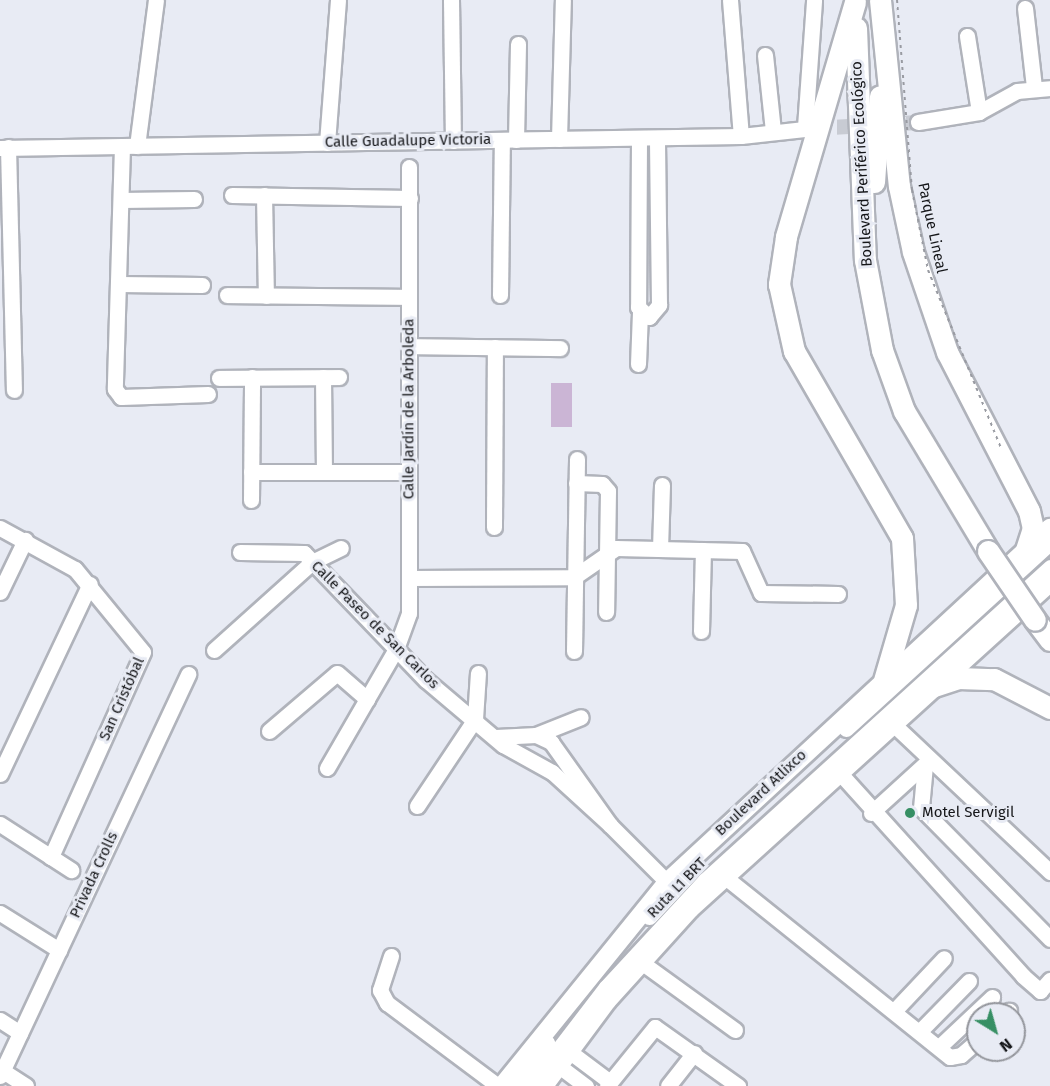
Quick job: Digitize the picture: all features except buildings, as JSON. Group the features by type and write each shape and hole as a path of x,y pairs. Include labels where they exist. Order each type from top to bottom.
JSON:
{"highway":[{"path":"880,0 899,186 919,274 962,384 1029,511 1033,528 1026,549"},
{"path":"855,1 812,163 786,237 778,284 794,351 891,513 903,544 906,605 884,680"},
{"name":"Boulevard Periférico Ecológico","path":"855,1 865,260 882,350 904,411 988,551 1049,639"},
{"path":"865,260 885,45"},
{"path":"931,687 958,678 994,679 1050,708"}],"main road":[{"name":"Boulevard Atlixco","path":"500,1086 667,882 1050,528"},
{"path":"544,1086 641,962 724,877 891,722 1050,583"}],"street":[{"path":"156,0 121,200 118,394 208,394"},
{"path":"327,142 338,0"},
{"path":"451,0 453,141"},
{"path":"560,139 563,0"},
{"path":"730,0 741,136"},
{"name":"Calle Guadalupe Victoria","path":"4,148 741,136 810,127 814,0"},
{"path":"1025,8 1034,87"},
{"path":"967,36 979,112"},
{"path":"501,295 509,140 518,44"},
{"path":"765,56 773,131"},
{"path":"918,122 979,112 1034,87 1050,88"},
{"path":"638,364 639,138"},
{"path":"640,312 657,314 658,305 657,138"},
{"path":"4,148 14,390"},
{"name":"Calle Jardín de la Arboleda","path":"327,768 396,649 409,613 409,167"},
{"path":"232,195 410,198"},
{"path":"264,195 266,296"},
{"path":"121,200 194,199"},
{"path":"119,284 202,285"},
{"path":"227,296 409,297"},
{"path":"410,346 560,348"},
{"path":"494,527 495,347"},
{"path":"251,500 252,377"},
{"path":"323,377 324,472"},
{"path":"219,378 339,377"},
{"path":"574,651 577,459"},
{"path":"251,472 408,472"},
{"path":"576,483 607,486 606,612"},
{"path":"660,549 662,485"},
{"name":"San Cristóbal","path":"0,528 75,569 90,584 143,652 51,857"},
{"path":"0,592 25,540"},
{"name":"Ruta L1 BRT","path":"515,1086 595,980 682,880 1050,543"},
{"path":"214,650 312,562 341,548"},
{"path":"408,578 574,577 616,548 703,550 747,554 751,581 761,593 838,594"},
{"path":"701,631 703,550"},
{"name":"Calle Paseo de San Carlos","path":"240,552 304,553 396,649 496,736 552,772 667,882"},
{"name":"Ruta L1 BRT","path":"530,1086 606,987 705,880 1050,567"},
{"path":"0,774 90,584"},
{"path":"269,731 338,673 367,699"},
{"path":"417,806 475,719 478,673"},
{"name":"Privada Crolls","path":"1,1072 188,674"},
{"path":"496,736 536,735 581,717"},
{"path":"891,722 927,762 1050,872"},
{"name":"Calle Paseo de San Carlos","path":"536,735 556,748 610,825"},
{"path":"871,813 927,762"},
{"path":"927,762 921,808 1050,939"},
{"path":"838,771 871,813 1023,976 1040,991 1050,981"},
{"path":"0,824 71,870"},
{"path":"724,877 895,1010 950,1057 961,1055 966,1051"},
{"path":"0,913 59,950"},
{"path":"391,956 380,990 387,1004 500,1086"},
{"path":"895,1010 944,958"},
{"path":"641,962 735,1030"},
{"path":"920,1031 969,981"},
{"path":"939,1047 992,997"},
{"path":"0,1020 20,1033"},
{"path":"564,1059 609,1084 655,1027 738,1086"},
{"path":"669,1086 694,1053"},
{"path":"564,1059 586,1086"},
{"path":"1,1072 26,1086"}],"path":[{"name":"Parque Lineal","path":"897,0 910,170 928,270 1001,448"}],"shaded area":[{"path":"551,383 572,383 572,427 551,427"}],"tunnel":[{"path":"814,128 918,122"}],"place":[{"name":"Motel Servigil","path":"910,813"}]}
